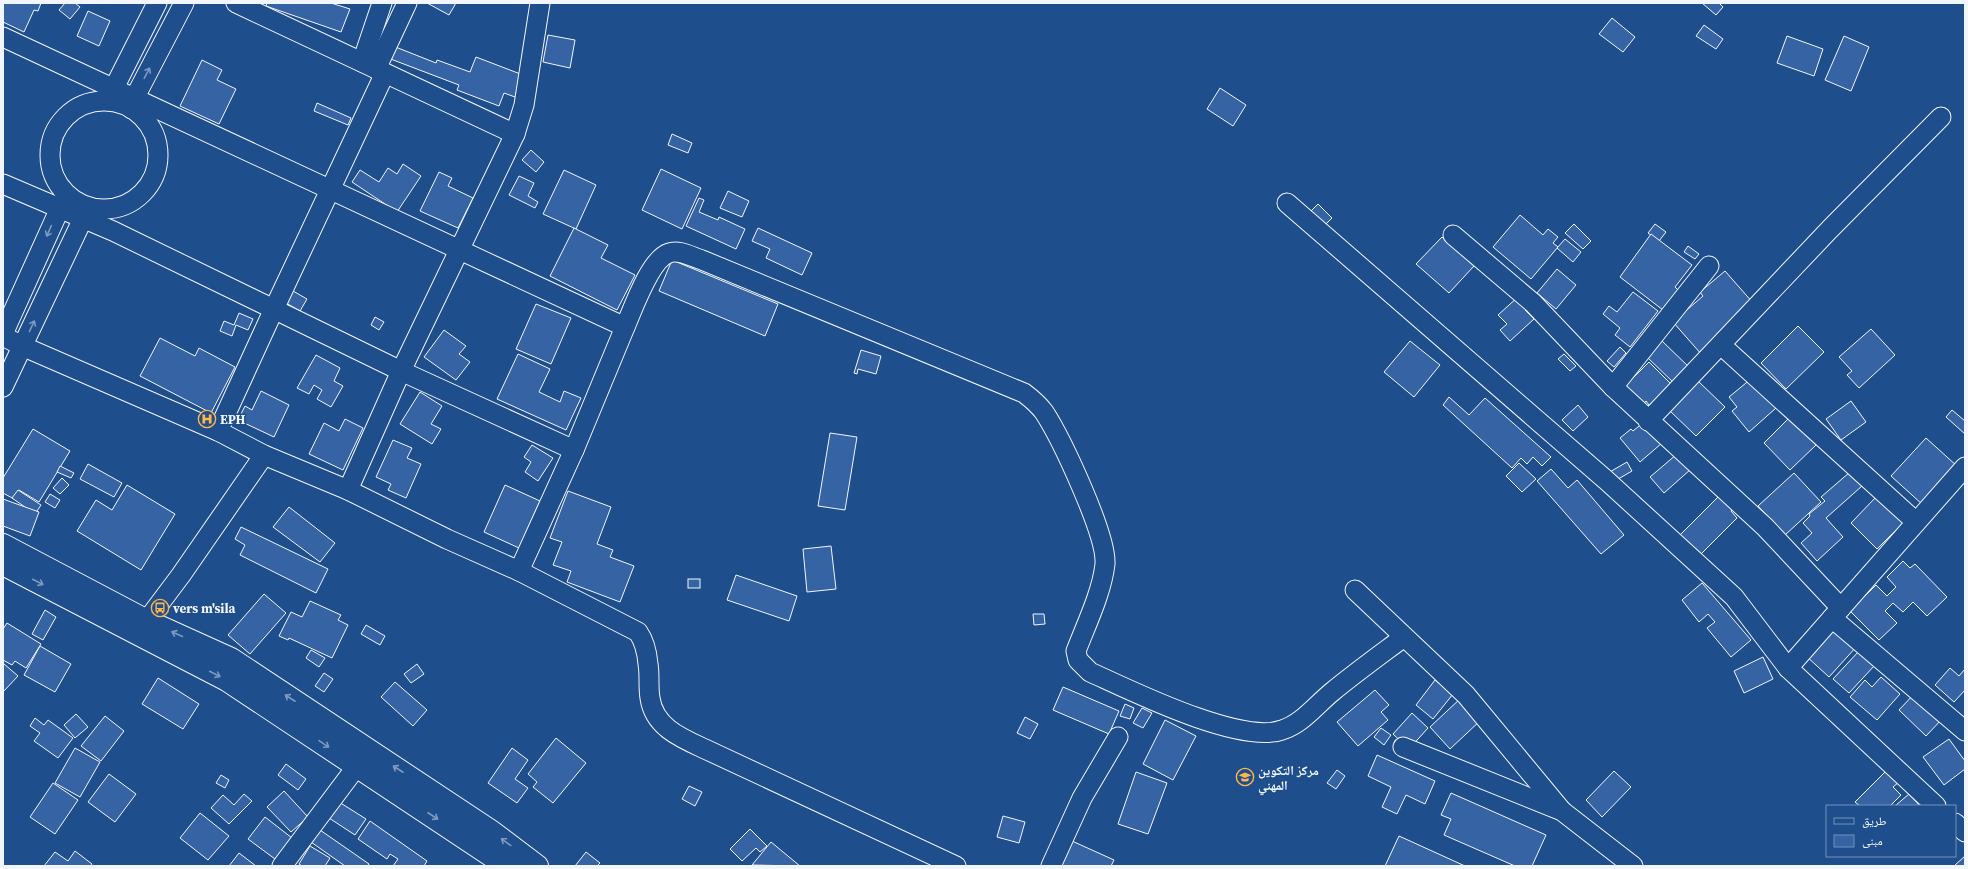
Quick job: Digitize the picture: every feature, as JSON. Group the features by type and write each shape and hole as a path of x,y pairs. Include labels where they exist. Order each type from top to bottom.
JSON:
{"main road":[{"path":"3,545 142,627 227,680 506,866"},
{"path":"3,564 142,627 231,659 492,832 537,866"}],"street":[{"path":"157,3 113,95 98,102 84,105 72,112 62,122 55,133 51,147 50,161 62,202 3,335 22,346 218,431 264,455 348,490 447,539 519,571 638,632 646,648 650,697 653,710 658,719 673,732 684,739 956,866"},
{"path":"133,103 184,3"},
{"path":"236,3 515,134"},
{"path":"374,68 382,3"},
{"path":"218,431 330,190 374,68 407,3"},
{"path":"348,490 401,371 515,134 524,105 540,3"},
{"path":"3,37 113,95 175,118 460,249 625,327"},
{"path":"86,213 119,207 134,201 145,190 154,177 158,162 158,146 153,132 133,103"},
{"path":"1648,421 1830,229 1941,116"},
{"path":"3,184 62,202 86,213 113,231 401,371 574,450"},
{"path":"1288,203 1606,480 1734,597 1788,668 1935,805"},
{"path":"3,387 86,213"},
{"path":"1453,235 1533,303 1613,387 1648,421 1765,527 1836,613 1965,731"},
{"path":"519,571 574,450 625,327 654,266 663,256 676,252 702,260 930,354 1024,394 1034,400 1044,412 1060,439 1100,533 1104,550 1105,564 1099,587 1076,651 1078,660 1090,672 1184,712 1240,730 1271,733 1280,731 1302,718 1331,692 1404,637"},
{"path":"1613,387 1710,266"},
{"path":"1721,345 1916,522"},
{"path":"142,627 264,455"},
{"path":"1788,668 1965,467"},
{"path":"1355,590 1466,695 1562,812 1633,866"},
{"path":"1051,866 1082,798 1118,737"},
{"path":"1403,747 1562,812"},
{"path":"282,866 357,766"},
{"path":"1956,824 1965,832"}],"building":[{"path":"3,3 41,3 38,11 34,10 24,32 3,22"},
{"path":"65,3 75,3 80,7 70,19 59,10"},
{"path":"267,3 331,3 350,9 341,32 266,6"},
{"path":"427,3 456,3 449,15"},
{"path":"1702,3 1719,3 1723,7 1716,15"},
{"path":"88,11 110,21 99,46 77,36"},
{"path":"1612,18 1635,37 1623,52 1599,34"},
{"path":"1704,25 1723,39 1716,49 1696,36"},
{"path":"548,35 575,40 570,68 543,62"},
{"path":"1787,36 1823,49 1814,76 1777,63"},
{"path":"1844,36 1869,47 1851,91 1825,80"},
{"path":"393,46 436,63 437,60 470,72 476,57 523,75 515,97 504,93 499,106 457,90 459,85 388,58"},
{"path":"202,60 222,70 217,80 236,89 219,124 180,106"},
{"path":"1220,88 1246,105 1233,126 1207,109"},
{"path":"317,103 351,118 348,125 314,111"},
{"path":"672,134 692,143 688,153 668,145"},
{"path":"531,150 544,162 536,172 522,160"},
{"path":"403,164 421,176 397,212 352,182 360,170 379,182 388,168 397,174"},
{"path":"661,169 701,188 682,229 642,210"},
{"path":"564,170 596,185 576,229 543,214"},
{"path":"439,172 452,178 448,186 473,198 458,228 420,211"},
{"path":"519,176 534,183 528,196 538,202 535,208 509,195"},
{"path":"728,191 749,201 742,217 720,208"},
{"path":"699,198 704,200 699,212 718,220 719,217 745,229 736,249 686,226"},
{"path":"1318,204 1332,218 1323,227 1299,223"},
{"path":"1520,215 1543,235 1548,229 1558,237 1553,243 1558,247 1531,279 1493,247"},
{"path":"1574,224 1591,241 1583,249 1565,233"},
{"path":"1655,224 1666,232 1659,241 1648,233"},
{"path":"574,228 608,245 601,258 635,275 617,310 550,276"},
{"path":"758,228 812,253 802,275 766,258 770,249 752,241"},
{"path":"1651,234 1692,265 1675,287 1678,290 1663,310 1620,277"},
{"path":"1442,237 1474,266 1449,293 1416,264"},
{"path":"1565,239 1581,252 1573,262 1557,248"},
{"path":"1688,246 1699,254 1695,259 1684,252"},
{"path":"672,260 778,304 765,336 659,291"},
{"path":"1557,269 1576,285 1556,309 1537,293"},
{"path":"1725,271 1754,304 1702,355 1673,322 1703,296 1700,292"},
{"path":"293,291 307,299 300,311 286,303"},
{"path":"1633,292 1658,311 1630,347 1615,335 1620,328 1603,314 1609,306 1617,312"},
{"path":"1519,296 1529,307 1525,310 1534,319 1510,341 1500,330 1507,324 1498,315"},
{"path":"536,304 571,318 551,364 516,349"},
{"path":"239,313 253,319 248,330 236,325 232,336 220,331 224,321 234,325"},
{"path":"375,317 384,322 379,330 371,325"},
{"path":"1798,326 1824,352 1786,389 1761,363"},
{"path":"1871,329 1895,355 1859,388 1847,375 1852,371 1839,357"},
{"path":"444,330 466,346 459,354 470,362 456,380 424,357"},
{"path":"160,338 195,356 199,348 235,367 211,413 140,376"},
{"path":"1661,340 1692,370 1677,386 1646,356"},
{"path":"1410,341 1440,365 1414,397 1384,372"},
{"path":"1620,347 1626,353 1614,367 1607,361"},
{"path":"861,350 881,356 876,374 858,369 857,374 854,373"},
{"path":"518,354 550,369 539,392 560,402 564,391 581,398 566,430 497,399"},
{"path":"1564,354 1576,366 1570,371 1558,359"},
{"path":"316,355 340,368 334,381 343,386 331,407 317,399 322,390 314,385 309,394 297,388"},
{"path":"1649,362 1676,389 1643,410 1649,405 1646,401 1640,408 1622,389"},
{"path":"1752,378 1776,408 1749,432 1732,411 1737,407 1729,397"},
{"path":"1698,381 1725,407 1696,436 1669,410"},
{"path":"261,391 289,405 274,437 238,420 245,406 252,410"},
{"path":"420,392 442,406 431,424 441,429 432,444 400,424"},
{"path":"1449,397 1469,415 1485,398 1551,457 1542,466 1533,457 1527,464 1521,458 1512,468 1443,405"},
{"path":"1851,401 1866,422 1841,440 1826,419"},
{"path":"1578,405 1588,417 1573,431 1562,420"},
{"path":"1952,410 1965,421 1965,434 1946,417"},
{"path":"1789,418 1816,445 1790,470 1764,443"},
{"path":"345,419 363,428 343,470 309,454 324,423 339,431"},
{"path":"1644,422 1662,443 1640,462 1620,438 1631,429 1633,431"},
{"path":"33,429 70,451 39,502 19,490 14,499 3,493 3,478"},
{"path":"830,433 857,437 845,510 818,506"},
{"path":"1926,438 1958,467 1923,505 1891,476"},
{"path":"393,440 412,448 407,458 421,464 406,498 388,490 391,484 376,477"},
{"path":"532,445 553,458 538,481 525,472 531,462 524,457"},
{"path":"1677,454 1691,469 1664,493 1650,477"},
{"path":"1627,462 1632,471 1613,482 1608,473"},
{"path":"1519,463 1536,479 1522,492 1506,476"},
{"path":"88,464 122,483 114,497 80,479"},
{"path":"60,466 74,473 71,478 57,472"},
{"path":"1551,469 1568,488 1577,480 1624,535 1601,554 1537,481"},
{"path":"1850,472 1862,486 1826,518 1843,537 1817,561 1801,543 1812,533 1803,523 1810,516 1809,514 1825,501 1821,497"},
{"path":"1794,473 1821,502 1785,535 1758,506"},
{"path":"62,478 69,485 60,494 53,488"},
{"path":"127,485 175,514 141,570 77,531 96,500 112,510"},
{"path":"505,485 540,501 519,548 484,532"},
{"path":"18,490 41,505 35,514 12,498"},
{"path":"568,491 611,507 597,544 613,550 610,557 634,566 620,602 567,582 571,571 553,565 562,542 550,538"},
{"path":"1723,492 1736,505 1731,511 1737,518 1699,556 1679,536"},
{"path":"50,494 60,500 55,508 45,502"},
{"path":"1876,497 1903,523 1877,549 1851,523"},
{"path":"3,499 39,512 30,536 3,526"},
{"path":"289,507 335,543 320,562 273,527"},
{"path":"241,527 328,569 316,593 240,555 245,545 235,539"},
{"path":"831,546 836,589 807,592 803,549"},
{"path":"1903,561 1910,568 1915,564 1947,597 1927,616 1913,602 1903,612 1893,603 1885,611 1897,623 1879,640 1850,611 1876,585 1887,596 1896,587 1887,577"},
{"path":"736,575 797,596 789,621 727,600"},
{"path":"688,579 700,579 700,588 688,588"},
{"path":"1702,583 1751,640 1731,657 1707,628 1715,622 1708,614 1699,622 1682,600"},
{"path":"264,594 286,613 250,654 228,635"},
{"path":"310,601 341,615 338,620 348,625 332,658 289,638 288,640 279,636 291,612 302,617"},
{"path":"45,610 56,617 43,640 32,634"},
{"path":"1033,614 1044,614 1045,624 1034,625"},
{"path":"7,623 41,644 26,668 15,661 12,665 3,660 3,629"},
{"path":"366,625 385,636 380,645 361,634"},
{"path":"1833,625 1857,646 1829,677 1805,655"},
{"path":"40,646 71,664 55,692 24,675"},
{"path":"311,650 325,658 319,667 306,658"},
{"path":"1859,651 1875,665 1849,693 1833,679"},
{"path":"1763,657 1773,679 1744,693 1734,671"},
{"path":"3,663 18,676 3,692"},
{"path":"417,664 424,674 411,683 404,674"},
{"path":"1950,668 1959,676 1965,669 1965,690 1954,702 1935,685"},
{"path":"324,673 333,679 324,692 315,686"},
{"path":"1881,677 1900,694 1877,720 1850,697 1865,680 1872,687"},
{"path":"158,678 199,704 183,729 142,704"},
{"path":"1435,680 1453,694 1433,719 1416,705"},
{"path":"395,682 427,710 413,726 381,697"},
{"path":"1063,687 1119,711 1109,734 1053,710"},
{"path":"1375,690 1389,705 1381,712 1388,720 1358,746 1337,722"},
{"path":"1915,693 1943,718 1926,736 1899,710"},
{"path":"1462,697 1482,719 1450,749 1430,727"},
{"path":"1125,704 1134,708 1130,719 1120,716"},
{"path":"1142,708 1152,713 1143,728 1133,723"},
{"path":"1412,713 1428,728 1409,749 1393,734"},
{"path":"76,714 88,727 75,738 64,725"},
{"path":"105,716 124,731 101,761 81,746"},
{"path":"1025,717 1038,724 1030,739 1017,733"},
{"path":"35,718 44,725 48,720 73,738 58,758 34,741 40,733 30,726"},
{"path":"1165,720 1196,736 1173,780 1143,764"},
{"path":"1381,728 1391,735 1384,745 1374,737"},
{"path":"556,738 586,763 553,803 533,787 537,782 528,774"},
{"path":"1949,739 1965,761 1965,769 1944,785 1923,757"},
{"path":"75,748 100,762 80,797 55,783"},
{"path":"512,748 528,760 515,779 528,788 517,803 488,783"},
{"path":"1377,755 1435,781 1425,804 1406,795 1397,814 1382,807 1391,787 1368,776"},
{"path":"286,764 306,779 298,790 278,775"},
{"path":"1337,770 1345,776 1336,789 1327,783"},
{"path":"1887,770 1899,782 1893,787 1901,795 1891,805 1859,805 1855,802"},
{"path":"1614,771 1631,787 1602,817 1586,800"},
{"path":"1136,772 1167,783 1148,834 1118,824"},
{"path":"109,774 136,794 115,822 88,802"},
{"path":"221,775 229,780 225,788 216,783"},
{"path":"53,783 78,800 55,834 30,817"},
{"path":"689,786 702,792 695,806 682,799"},
{"path":"284,791 308,817 291,832 267,807"},
{"path":"1451,793 1546,835 1532,866 1515,866 1444,835 1451,819 1441,815"},
{"path":"244,794 252,801 229,824 211,808 223,795 234,805"},
{"path":"1909,794 1919,805 1896,805"},
{"path":"339,802 366,819 355,835 329,818"},
{"path":"200,813 229,836 208,860 180,838"},
{"path":"1003,816 1025,822 1019,843 997,837"},
{"path":"265,817 292,838 275,859 248,839"},
{"path":"370,821 427,861 424,866 393,866 398,859 390,854 387,859 358,839"},
{"path":"750,829 767,846 760,852 756,848 742,861 730,849"},
{"path":"320,830 369,864 368,866 345,866 311,842"},
{"path":"1399,836 1465,866 1385,866"},
{"path":"1072,841 1114,860 1111,866 1060,866"},
{"path":"771,842 800,866 752,865"},
{"path":"310,846 330,858 325,866 302,866 299,864"},
{"path":"75,851 92,864 91,866 44,866 55,852 68,861"},
{"path":"586,852 600,863 597,866 575,866"},
{"path":"239,853 256,866 229,866"},
{"path":"1965,856 1965,866 1954,866"}],"place":[{"name":"EPH","path":"207,419"},
{"name":"vers m'sila","path":"160,608"},
{"name":"مركز التكوين المهني","path":"1245,777"}]}
